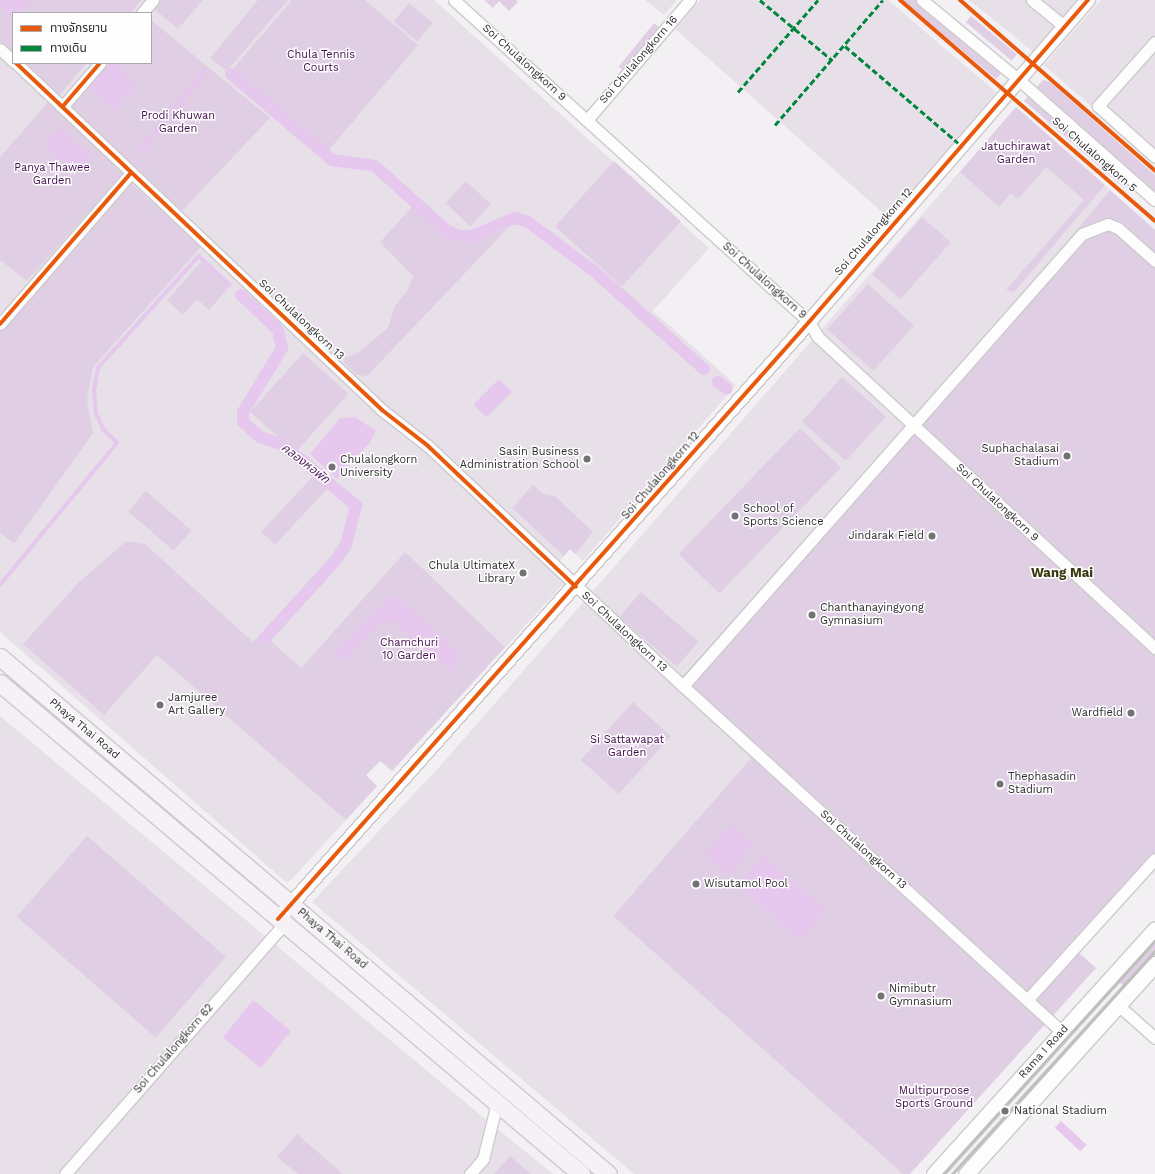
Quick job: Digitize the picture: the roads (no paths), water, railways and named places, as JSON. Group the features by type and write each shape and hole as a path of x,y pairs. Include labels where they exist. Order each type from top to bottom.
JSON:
{"main road":[{"name":"Phaya Thai Road","path":"0,657 608,1174"},
{"name":"Phaya Thai Road","path":"0,683 580,1174"},
{"name":"Rama I Road","path":"934,1174 1155,930"},
{"path":"969,1173 1155,964"}],"street":[{"path":"143,12 153,0"},
{"name":"Soi Chulalongkorn 9","path":"454,0 809,322 818,337 910,420 912,426 1155,648"},
{"name":"Soi Chulalongkorn 16","path":"587,120 690,0"},
{"name":"Soi Chulalongkorn 5","path":"922,0 1018,79 1155,200"},
{"path":"1032,0 1064,26"},
{"name":"Soi Chulalongkorn 12","path":"281,921 291,904 576,587 809,322 1088,0"},
{"path":"1155,42 1098,106 1155,157"},
{"path":"0,49 12,60"},
{"name":"Soi Chulalongkorn 13","path":"17,64 382,410 428,446 576,587 683,686 1062,1032"},
{"path":"63,106 99,64"},
{"path":"0,324 131,172"},
{"path":"683,686 1082,234 1108,224 1118,228 1155,261"},
{"path":"1027,1000 1155,859"},
{"name":"Soi Chulalongkorn 62","path":"65,1174 281,921"},
{"path":"1118,1005 1155,1038"},
{"path":"470,1174 483,1159 497,1103"}],"waterway":[{"path":"231,74 332,160 375,166 446,230 459,236 472,236 515,218 528,222 595,272 704,369"},
{"path":"0,585 117,443 104,431 96,414 94,391 98,368 199,256 230,285"},
{"name":"คลองหอพัก","path":"241,295 278,330 282,348 243,412 243,422 260,437 280,444 303,461 356,506 346,545 336,560 264,639"},
{"path":"718,382 727,389"}],"railway":[{"path":"943,1174 1155,940"},
{"path":"952,1174 1155,951"}],"place":[{"name":"Suphachalasai Stadium","path":"1067,456"},
{"name":"Sasin Business Administration School","path":"587,459"},
{"name":"Chulalongkorn University","path":"332,467"},
{"name":"School of Sports Science","path":"735,516"},
{"name":"Jindarak Field","path":"932,536"},
{"name":"Chula UltimateX Library","path":"523,573"},
{"name":"Chanthanayingyong Gymnasium","path":"812,615"},
{"name":"Jamjuree Art Gallery","path":"160,705"},
{"name":"Wardfield","path":"1131,713"},
{"name":"Thephasadin Stadium","path":"1000,784"},
{"name":"Wisutamol Pool","path":"696,884"},
{"name":"Nimibutr Gymnasium","path":"881,996"},
{"name":"National Stadium","path":"1005,1111"}],"district":[{"name":"Wang Mai","path":"1062,573"}],"park label":[{"name":"Chula Tennis Courts","path":"321,62"},
{"name":"Prodi Khuwan Garden","path":"178,123"},
{"name":"Jatuchirawat Garden","path":"1016,154"},
{"name":"Panya Thawee Garden","path":"52,175"},
{"name":"Chamchuri 10 Garden","path":"409,650"},
{"name":"Si Sattawapat Garden","path":"627,747"},
{"name":"Multipurpose Sports Ground","path":"934,1098"}]}
